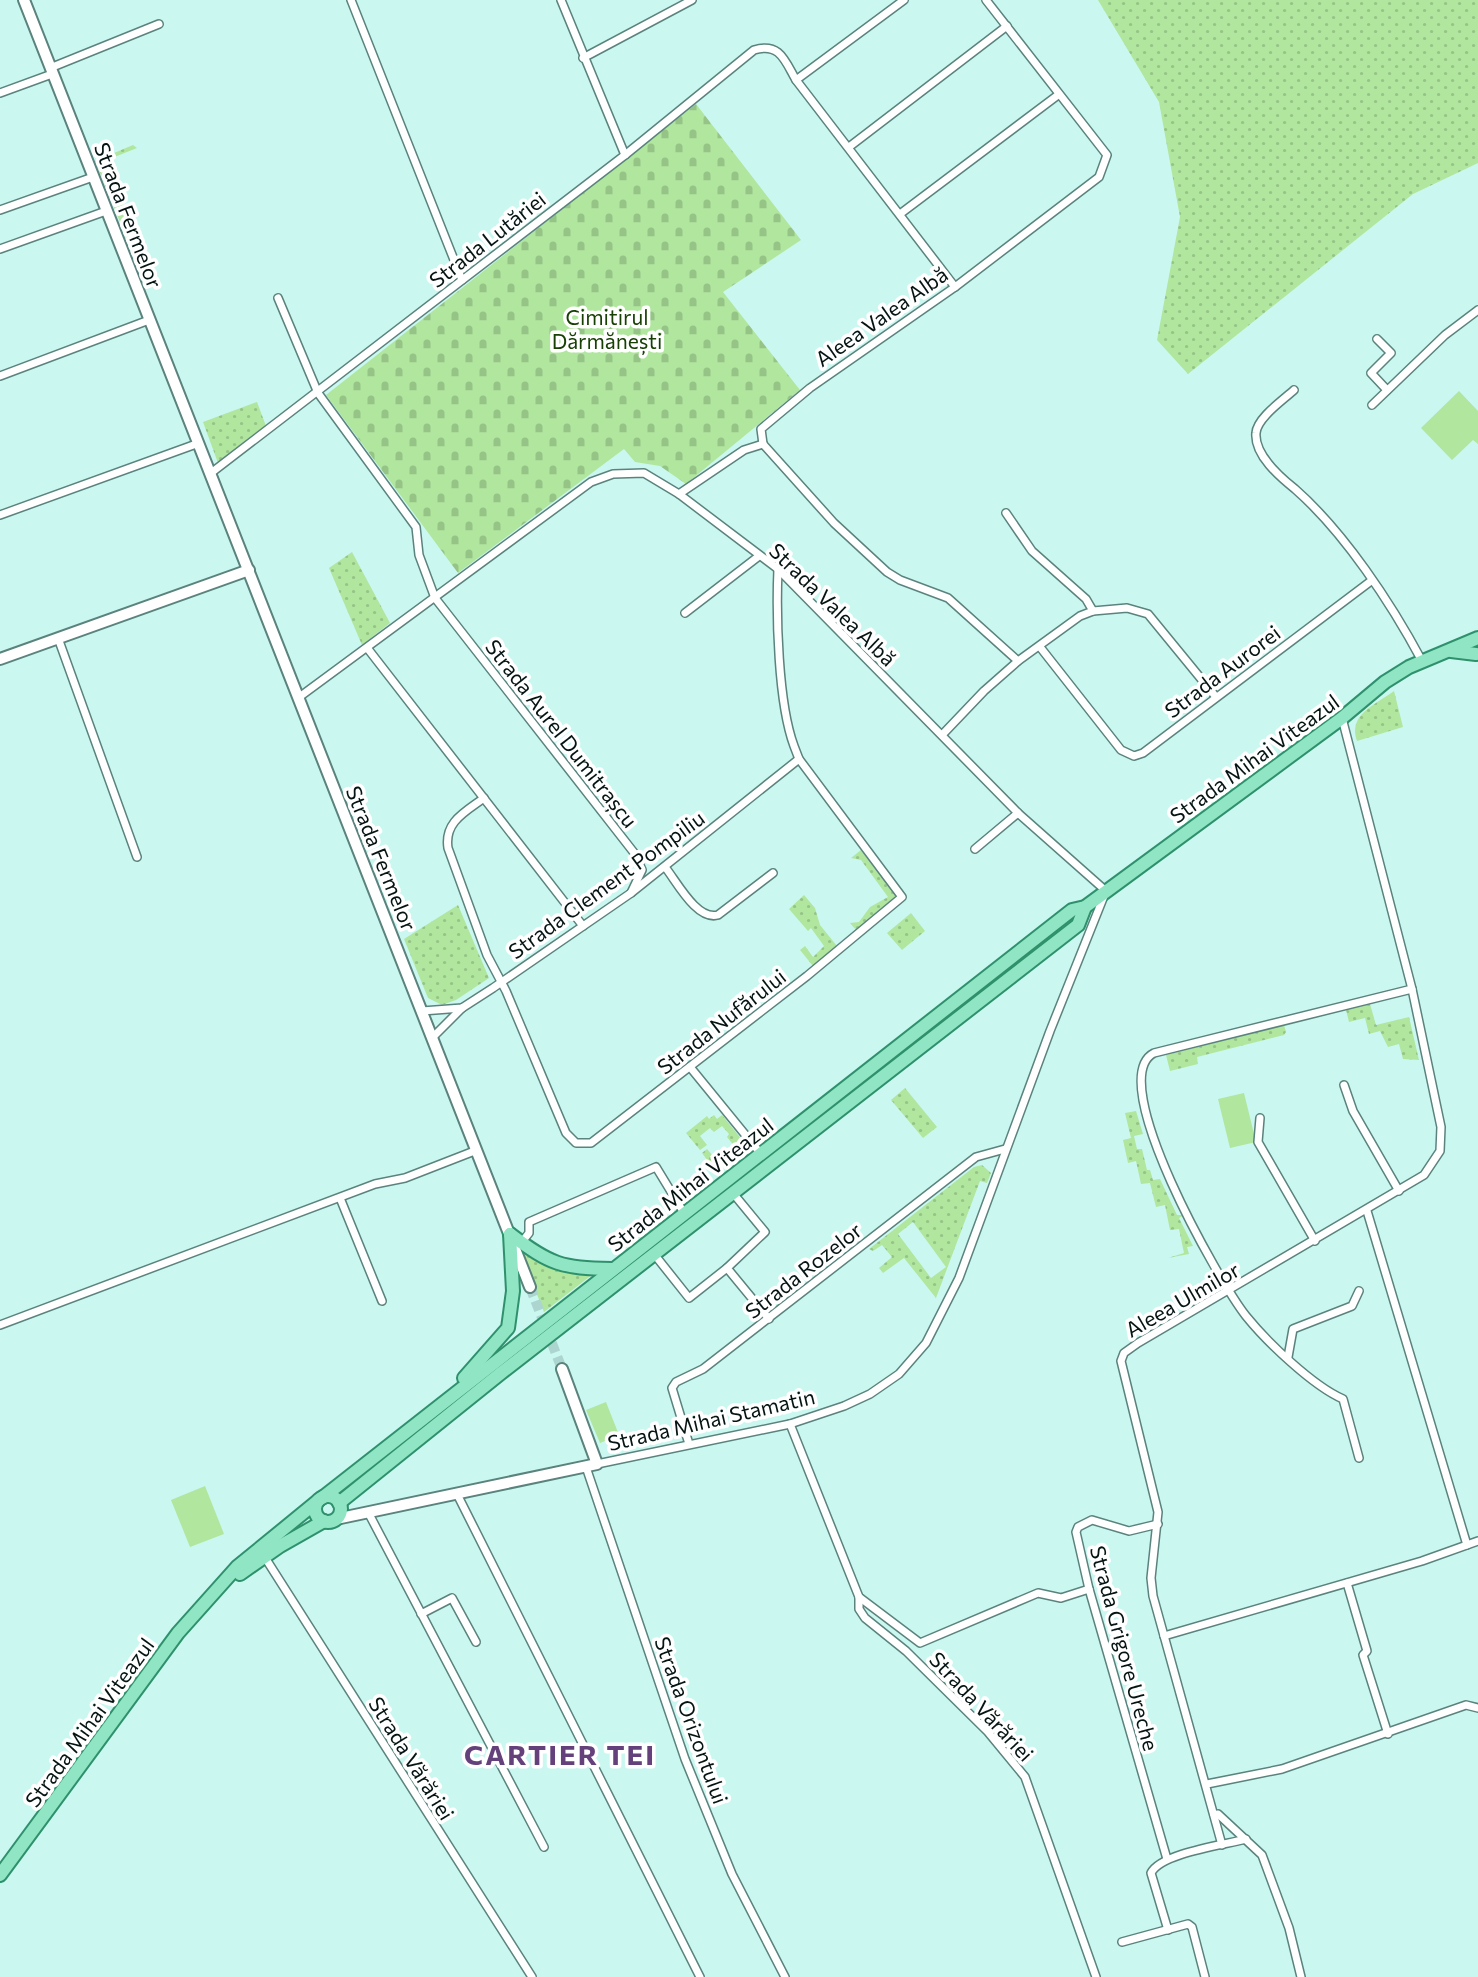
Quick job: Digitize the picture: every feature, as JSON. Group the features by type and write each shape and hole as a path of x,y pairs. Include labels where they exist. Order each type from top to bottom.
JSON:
{"main road":[{"name":"Strada Mihai Viteazul","path":"340,1503 732,1192 764,1158 1072,910 1085,907 1342,718 1385,682 1422,661 1478,638"},
{"path":"1477,655 1474,645 1478,638"},
{"name":"Strada Mihai Viteazul","path":"1451,651 1477,655"},
{"path":"1082,929 1085,907"},
{"name":"Strada Mihai Viteazul","path":"0,1875 178,1633 254,1552 684,1213 1082,929"},
{"path":"658,1233 667,1244"},
{"path":"509,1234 541,1258 564,1267 612,1269"},
{"path":"440,1405 508,1328 513,1291 509,1234"},
{"path":"332,1497 340,1503 340,1514 330,1520 316,1514 321,1499 332,1497"},
{"name":"Strada Mihai Viteazul","path":"211,1595 264,1556 330,1520"}],"street":[{"name":"Strada Fermelor","path":"24,0 530,1287"},
{"path":"351,0 462,280"},
{"path":"561,0 625,155"},
{"path":"583,58 692,0"},
{"path":"904,0 796,80 955,287"},
{"path":"901,214 1058,95 986,0"},
{"path":"0,93 159,24"},
{"path":"849,147 1007,26"},
{"name":"Strada Lutăriei","path":"211,474 625,155 754,50 775,48 796,80"},
{"name":"Aleea Valea Albă","path":"763,444 761,429 810,388 955,287 1099,177 1107,155 1085,123 1076,118 1058,95"},
{"path":"0,210 93,177"},
{"path":"0,249 106,211"},
{"name":"Strada Aurel Dumitrașcu","path":"278,298 318,393 416,527 419,555 435,598 635,854 642,870 631,893"},
{"path":"1372,405 1445,335 1478,310"},
{"path":"0,376 149,320"},
{"path":"1377,339 1391,354 1371,373 1387,390"},
{"path":"1294,390 1261,422 1255,432 1257,445 1280,477 1319,513 1368,573 1422,661"},
{"path":"0,515 199,443"},
{"path":"679,494 744,450 763,444 834,523 887,572 900,580 948,598 1018,661"},
{"name":"Strada Valea Albă","path":"299,698 600,477 633,471 644,473 679,494 778,569 1018,813 1106,891"},
{"path":"1006,513 1032,551 1086,599 1093,611"},
{"path":"685,613 759,556"},
{"name":"Strada Nufărului","path":"484,798 450,825 446,837 482,942 566,1133 576,1143 591,1143 902,897 799,760 790,737 776,608 778,569"},
{"path":"0,659 249,570"},
{"name":"Strada Aurorei","path":"1040,647 1127,755 1143,753 1371,581"},
{"path":"942,735 984,691 1018,661 1080,616 1093,611 1127,608 1147,614 1216,697"},
{"path":"58,638 137,857"},
{"path":"368,649 583,926"},
{"name":"Aleea Ulmilor","path":"1223,1845 1164,1636 1152,1578 1158,1512 1130,1406 1122,1357 1138,1343 1399,1191 1430,1170 1437,1158 1441,1127 1412,989 1342,718"},
{"name":"Strada Clement Pompiliu","path":"422,1011 462,1008 500,983 631,893 799,760"},
{"path":"975,849 1018,813"},
{"path":"665,867 702,913 711,917 718,915 773,873"},
{"name":"Strada Mihai Stamatin","path":"330,1520 458,1496 790,1424 844,1406 870,1394 899,1374 926,1343 959,1278 1082,929 1106,891"},
{"path":"1359,1458 1343,1399 1321,1389 1252,1323 1231,1291 1154,1146 1147,1123 1141,1069 1147,1057 1412,989"},
{"path":"433,1037 462,1008"},
{"path":"690,1067 764,1158"},
{"path":"1344,1084 1353,1111 1399,1191"},
{"path":"1260,1118 1258,1142 1315,1241"},
{"name":"Strada Rozelor","path":"689,1444 672,1388 676,1381 703,1369 975,1157 1005,1149"},
{"path":"0,1325 375,1184 405,1178 478,1150"},
{"path":"521,1243 529,1233 529,1223 656,1167 684,1213"},
{"path":"654,1254 689,1298 727,1268 765,1232 732,1192"},
{"path":"340,1198 382,1301"},
{"path":"1367,1211 1467,1545"},
{"path":"727,1268 769,1318"},
{"path":"1288,1357 1293,1329 1352,1306 1359,1291"},
{"path":"562,1369 591,1466"},
{"name":"Strada Vărăriei","path":"790,1424 865,1618 906,1651 988,1732 1025,1777 1096,1977"},
{"name":"Strada Orizontului","path":"591,1466 685,1759 732,1874 785,1977"},
{"path":"458,1496 700,1977"},
{"path":"369,1514 544,1847"},
{"name":"Strada Grigore Ureche","path":"1158,1524 1129,1531 1099,1520 1084,1522 1076,1532 1088,1589 1167,1859"},
{"path":"1164,1636 1347,1583 1478,1541"},
{"name":"Strada Vărăriei","path":"264,1556 532,1977"},
{"path":"1347,1583 1367,1651 1363,1655 1388,1734"},
{"path":"859,1597 920,1643 1038,1593 1061,1598 1088,1589"},
{"path":"421,1614 452,1598 476,1643"},
{"path":"1207,1784 1282,1769 1388,1734 1466,1704 1478,1708"},
{"path":"1214,1815 1218,1814 1262,1854 1272,1876 1301,1977"},
{"path":"1168,1930 1151,1873 1167,1859 1247,1839"},
{"path":"1122,1942 1188,1924 1192,1927 1205,1977"}],"green space":[{"path":"1098,0 1478,0 1478,163 1413,194 1188,374 1157,340 1180,217 1159,102"},
{"name":"Cimitirul Dărmănești","path":"696,104 801,240 723,292 800,390 686,484 660,466 635,462 624,449 458,573 326,395"},
{"path":"133,145 137,148 112,158 114,165 108,168 143,252 138,256 134,256 95,161"},
{"path":"1459,391 1478,411 1478,444 1473,440 1452,460 1421,428"},
{"path":"257,402 266,426 218,463 203,422"},
{"path":"352,552 390,623 362,645 329,568"},
{"path":"1394,691 1403,727 1357,741 1355,732 1359,717"},
{"path":"861,850 896,896 857,931 850,923 859,922 870,907 888,897 861,860 851,858"},
{"path":"804,895 815,908 820,925 837,946 813,966 800,950 805,946 813,957 824,946 811,928 808,931 789,909"},
{"path":"458,905 489,978 456,1000 442,1005 428,998 404,939"},
{"path":"911,913 925,931 902,950 887,933"},
{"path":"1370,1004 1376,1025 1409,1017 1419,1060 1403,1059 1399,1044 1388,1047 1380,1031 1369,1034 1365,1018 1349,1022 1346,1010"},
{"path":"1284,1025 1284,1035 1197,1057 1198,1064 1170,1071 1166,1055"},
{"path":"905,1088 937,1127 923,1138 891,1100"},
{"path":"1244,1093 1256,1142 1230,1148 1218,1099"},
{"path":"1136,1111 1143,1134 1134,1136 1137,1149 1142,1149 1147,1170 1150,1170 1153,1180 1160,1179 1177,1215 1184,1215 1179,1218 1193,1246 1187,1247 1189,1254 1168,1258 1184,1253 1179,1229 1170,1230 1165,1205 1156,1207 1150,1183 1141,1184 1136,1161 1128,1163 1123,1140 1131,1138 1125,1113"},
{"path":"714,1115 717,1119 722,1115 747,1146 716,1172 702,1153 707,1149 715,1158 721,1153 724,1156 735,1147 727,1137 729,1134 722,1126 714,1132 710,1128 700,1136 707,1145 700,1150 686,1133 707,1116 709,1119"},
{"path":"982,1165 991,1173 987,1183 980,1181 936,1298 904,1258 883,1273 879,1268 892,1257 882,1245 873,1251 869,1249 974,1167","holes":["913,1222 946,1267 931,1278 898,1234"]},
{"path":"525,1251 547,1266 593,1274 544,1312 521,1254"},
{"path":"606,1402 619,1435 600,1443 586,1410"},
{"path":"205,1486 224,1534 190,1547 171,1500"}],"tunnel":[{"path":"530,1287 562,1369"}],"district":[{"name":"CARTIER TEI","path":"560,1754"}]}
